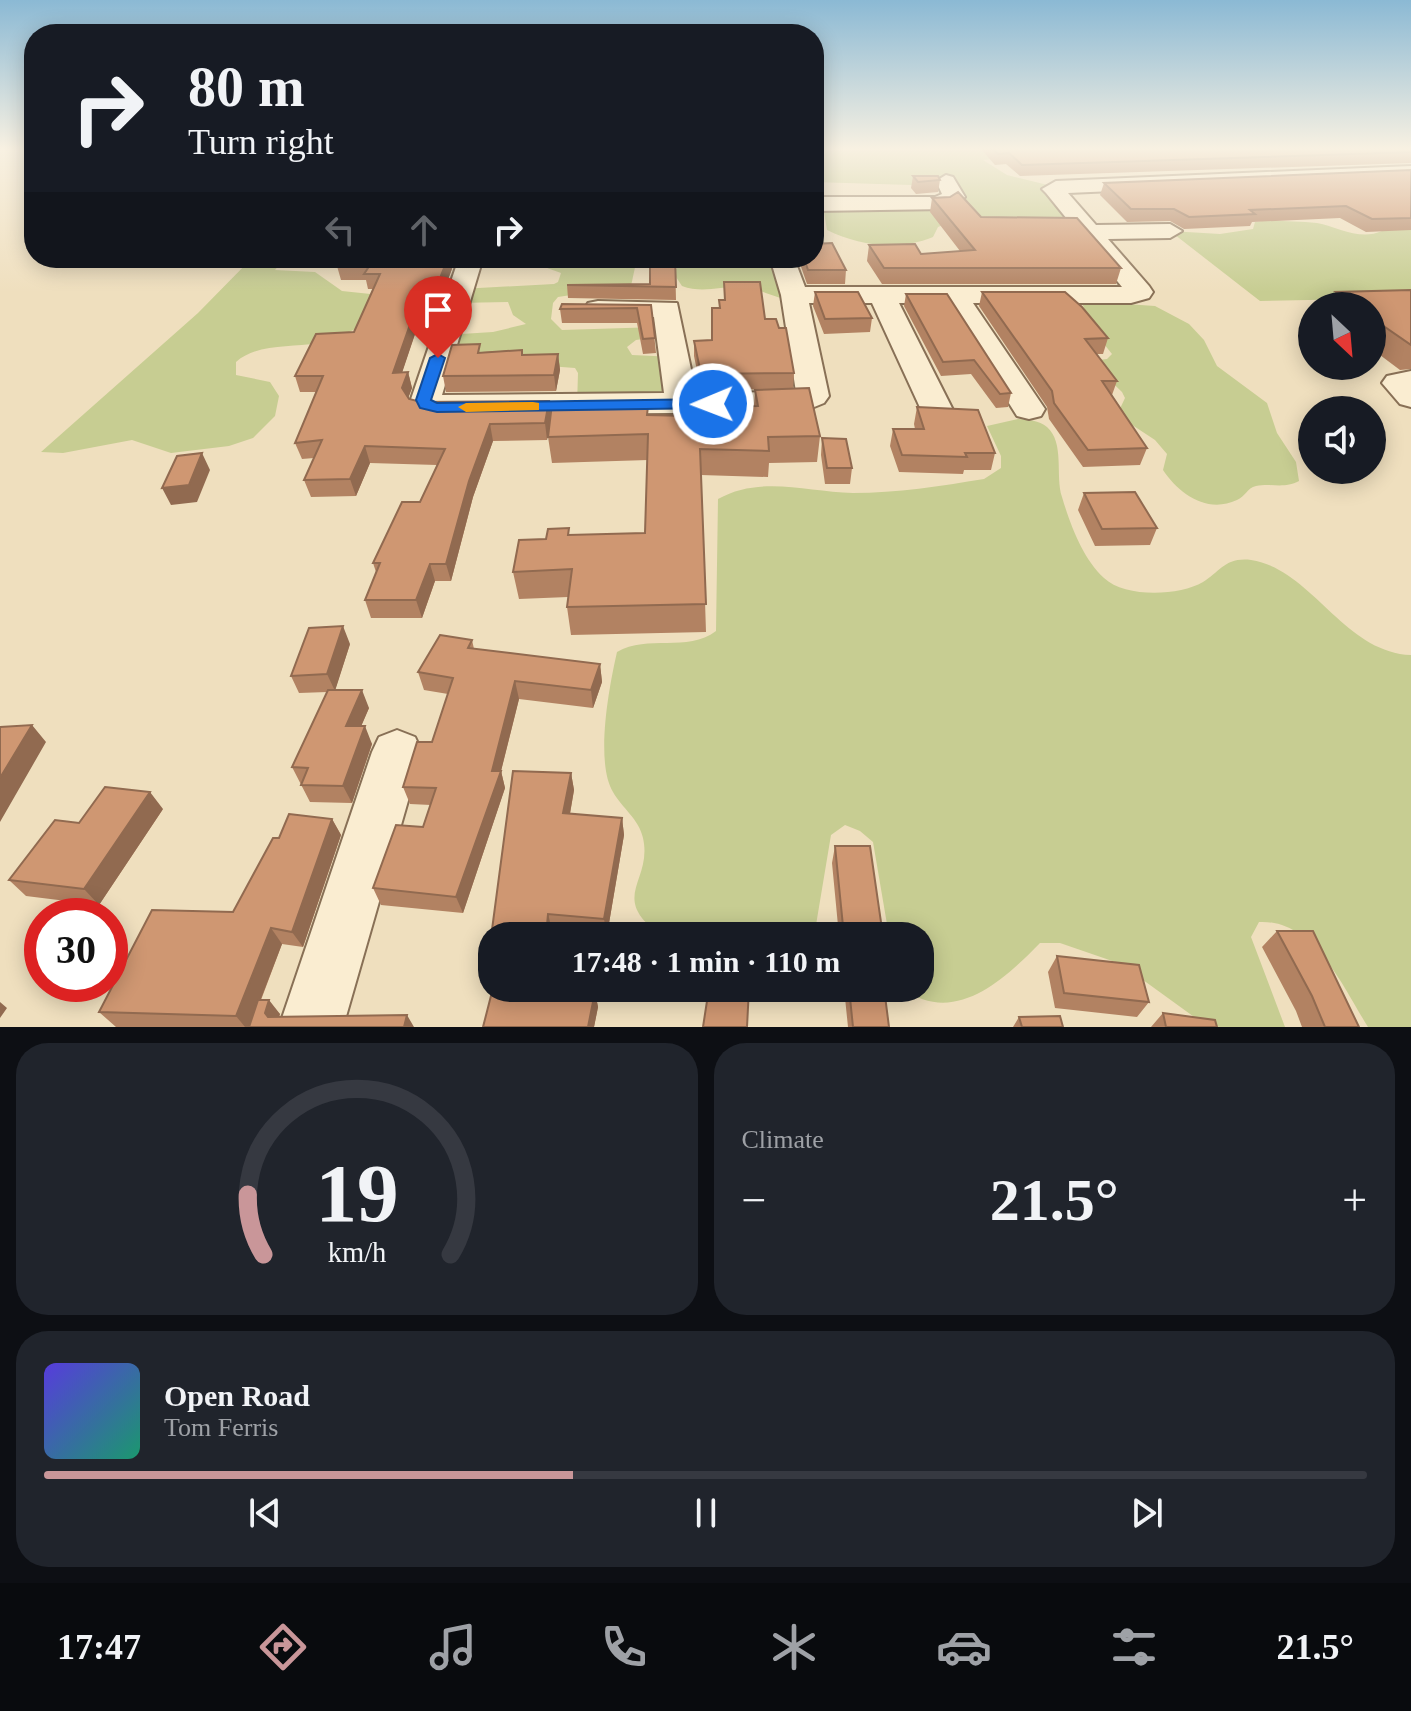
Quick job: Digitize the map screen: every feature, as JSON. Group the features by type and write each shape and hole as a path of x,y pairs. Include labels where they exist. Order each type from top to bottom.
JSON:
{"street":[{"path":"824,204 939,204 953,196"},
{"path":"794,295 1131,295 1140,292 1059,196"},
{"path":"1089,232 1170,231"},
{"path":"468,268 424,400 425,405 810,400 813,396 794,295 785,268"},
{"path":"881,294 939,414"},
{"path":"954,294 1029,409"},
{"path":"577,309 667,309 682,404"},
{"path":"1411,380 1398,383 1411,397"},
{"path":"311,1027 397,752"}],"green space":[{"path":"948,196 1062,196 1077,218 946,224 938,227 933,237 893,245 866,243 827,230 824,212 829,208 950,200"},
{"path":"1255,222 1317,223 1366,235 1382,231 1381,227 1411,222 1411,298 1386,298 1386,292 1298,292 1298,300 1260,301 1170,231 1220,234 1253,229"},
{"path":"242,268 315,272 342,291 380,295 376,317 355,329 317,343 264,349 236,362 236,375 270,382 279,396 275,416 253,438 229,446 171,453 132,440 63,453 41,452 198,313"},
{"path":"547,268 635,268 631,286 558,297 553,303 551,319 562,330 658,327 671,335 636,340 627,347 632,355 675,357 682,404 577,406 578,373 575,368 438,358 445,335 493,332 526,324 513,315 508,302 455,303 460,289 554,284 561,273"},
{"path":"677,268 785,268 793,300 751,288 691,288 682,286 674,274"},
{"path":"1081,301 1155,306 1189,324 1204,340 1217,366 1267,403 1277,433 1296,462 1298,481 1288,485 1256,486 1226,504 1205,503 1186,494 1163,470 1167,454 1155,440 1117,415 1125,398 1122,392 1090,361 1107,359 1112,354 1096,334"},
{"path":"1018,419 1040,423 1053,434 1058,451 1060,489 1073,529 1096,570 1113,584 1138,592 1180,590 1203,582 1229,563 1251,560 1273,567 1292,578 1366,640 1387,650 1411,655 1411,1027 1368,1027 1337,975 1311,943 1278,924 1259,922 1251,937 1285,1027 1208,1027 1121,964 1060,943 1040,943 1011,971 977,994 959,1001 934,1002 934,922 887,922 873,842 860,831 845,825 831,835 816,922 646,922 637,910 634,899 644,853 643,838 638,825 613,792 605,762 605,724 614,667 617,652 629,647 693,641 716,631 718,499 734,492 767,486 869,493 984,479 1001,468 1001,456 987,426"}],"building":[{"path":"962,196 981,217 1077,218 1121,268 884,268 869,245 915,244 921,254 975,250 932,198"},
{"path":"1117,196 1411,196 1411,218 1372,219 1346,206 1250,210 1255,214 1189,217 1174,209 1131,209"},
{"path":"824,243 832,243 846,270 808,270 824,268"},
{"path":"368,268 444,268 424,318 412,319 393,373 408,372 402,388 409,399 421,402 549,401 545,423 490,424 469,481 446,564 430,564 416,600 365,600 380,563 373,563 402,502 420,502 445,449 365,446 350,479 304,480 322,440 295,443 323,376 295,376 316,334 354,332 380,274 364,274"},
{"path":"650,268 675,268 676,287 567,285 650,284"},
{"path":"724,282 760,282 765,319 776,319 779,328 786,328 794,373 701,374 694,341 712,340 712,308 720,308 719,300 725,300"},
{"path":"1411,290 1411,345 1386,328 1386,292 1336,292"},
{"path":"815,292 858,292 872,318 825,319"},
{"path":"982,292 1065,292 1082,307 1108,338 1085,339 1117,381 1102,381 1147,448 1088,450 1054,403 1052,391"},
{"path":"906,294 947,294 1011,393 1000,394 974,360 943,362"},
{"path":"562,304 651,305 655,338 643,339 637,308 560,309"},
{"path":"480,344 478,353 522,350 522,355 558,354 554,375 443,376 452,345"},
{"path":"809,388 820,436 768,437 769,451 700,449 706,604 567,607 572,569 513,572 519,540 546,539 548,529 569,528 568,535 645,533 648,434 548,437 552,404 648,406 647,415 689,416 691,407 758,406 755,390"},
{"path":"917,407 978,410 995,453 965,453 967,457 902,455 893,429 924,429"},
{"path":"822,438 846,439 852,468 827,468"},
{"path":"202,453 189,485 162,488 177,456"},
{"path":"1135,492 1157,528 1102,529 1084,493"},
{"path":"343,626 327,674 291,676 309,628"},
{"path":"440,635 472,640 468,648 600,664 591,690 515,681 492,771 501,771 456,897 373,888 396,825 423,827 436,788 403,787 417,742 432,742 453,678 418,672"},
{"path":"328,690 362,690 346,726 365,726 343,786 301,785 308,768 292,767"},
{"path":"32,725 0,778 0,727"},
{"path":"513,771 571,773 563,813 622,818 604,919 548,914 547,922 493,922"},
{"path":"105,787 150,792 84,889 9,880 55,820 79,823"},
{"path":"289,814 332,819 292,932 271,928 236,1016 99,1012 104,1002 128,1002 128,956 152,910 233,912 273,838 279,838"},
{"path":"835,846 870,846 881,922 843,922"},
{"path":"1277,931 1313,931 1359,1027 1325,1027"},
{"path":"1057,956 1139,965 1149,1002 1064,993"},
{"path":"258,1000 269,1000 265,1013 268,1017 407,1015 404,1027 249,1027"},
{"path":"489,1002 593,1002 588,1027 483,1027"},
{"path":"707,1002 748,1002 747,1027 703,1027"},
{"path":"850,1002 886,1002 889,1027 853,1027"},
{"path":"1163,1013 1215,1020 1217,1027 1166,1027"},
{"path":"1060,1016 1063,1027 1022,1027 1019,1017"}],"slow traffic":[{"path":"466,407 533,406"}],"route":[{"path":"438,358 424,400 425,405 437,408 713,404"}]}
